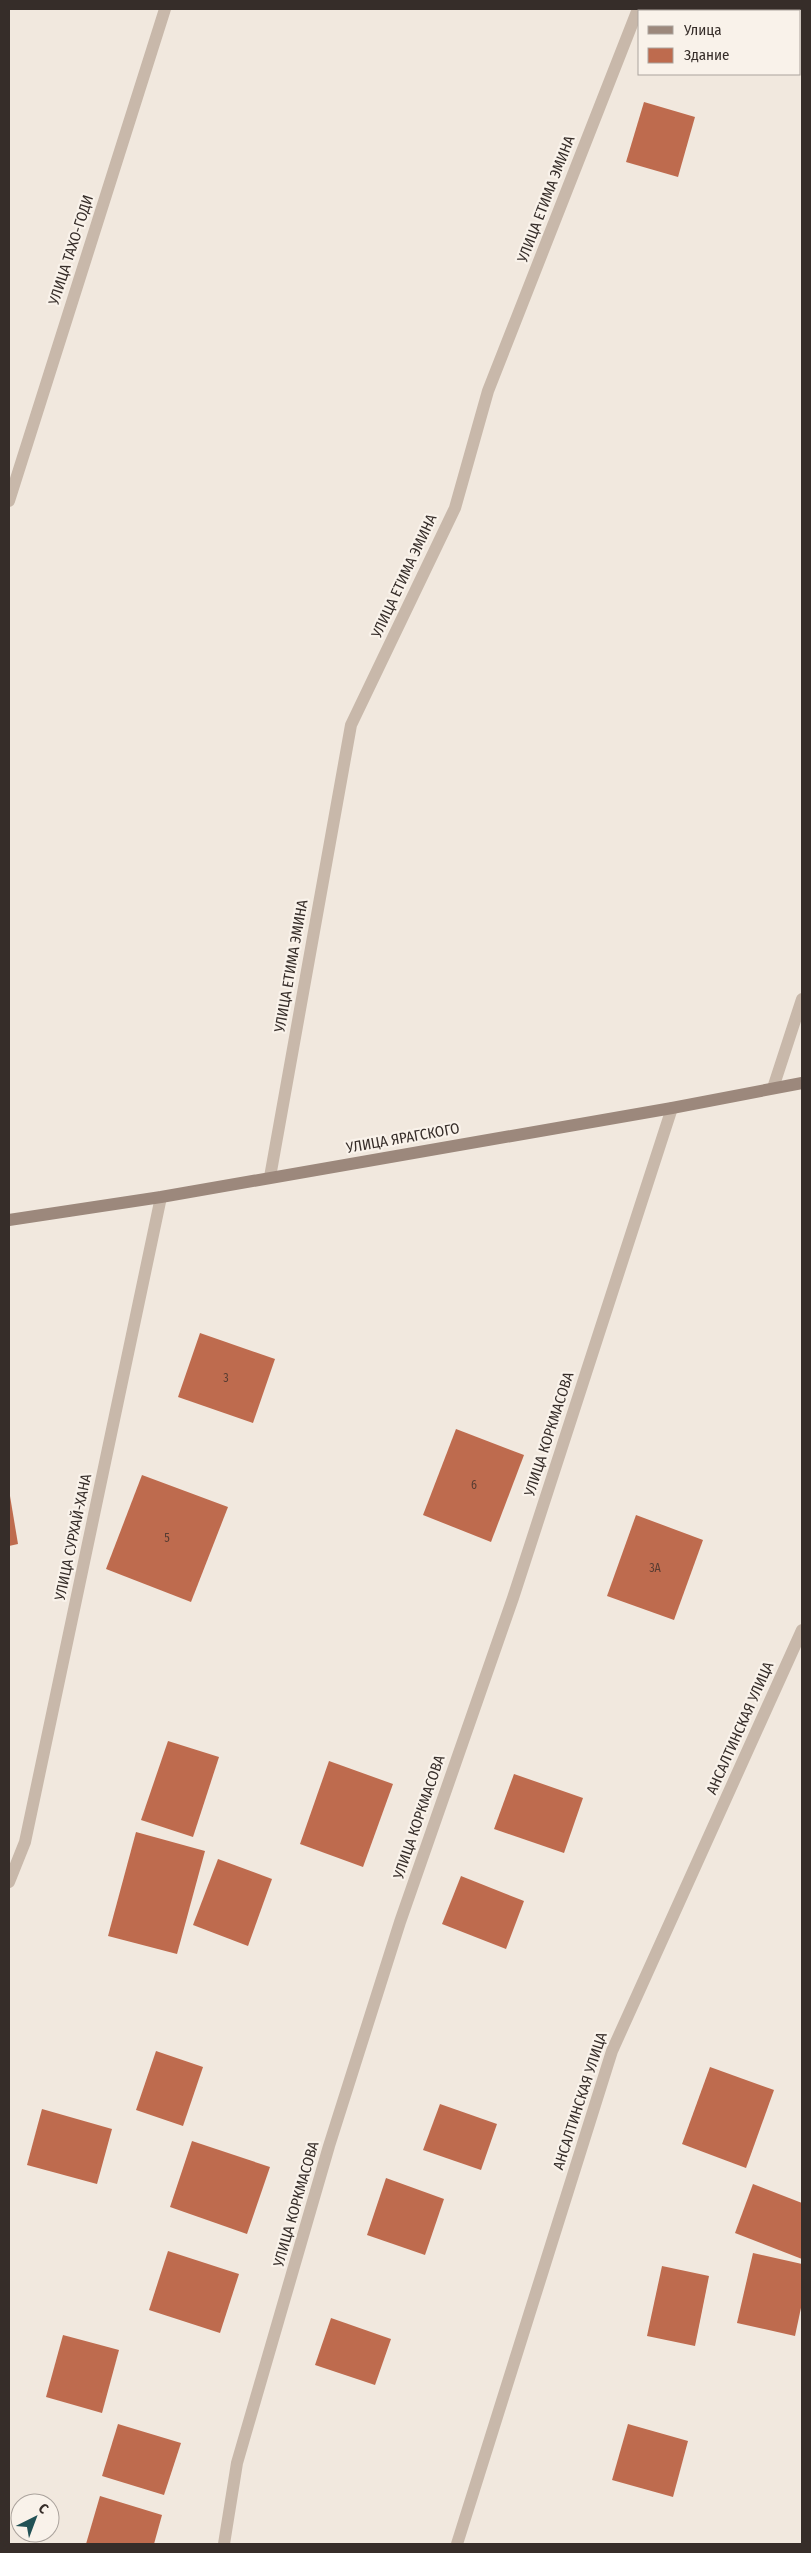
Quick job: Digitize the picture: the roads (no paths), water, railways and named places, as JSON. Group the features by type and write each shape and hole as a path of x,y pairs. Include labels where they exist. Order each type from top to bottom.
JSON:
{"main road":[{"name":"УЛИЦА ЯРАГСКОГО","path":"9,1220 161,1197 672,1108 802,1083"}],"street":[{"name":"УЛИЦА ТАХО-ГОДИ","path":"9,501 165,9"},
{"name":"УЛИЦА ЕТИМА ЭМИНА","path":"270,1177 352,725 454,508 488,391 638,9"},
{"path":"773,1088 802,999"},
{"name":"УЛИЦА КОРКМАСОВА","path":"224,2544 237,2463 332,2137 400,1922 513,1598 672,1108"},
{"name":"УЛИЦА СУРХАЙ-ХАНА","path":"9,1882 25,1842 161,1197"},
{"name":"АНСАЛТИНСКАЯ УЛИЦА","path":"456,2544 612,2051 802,1630"}]}
